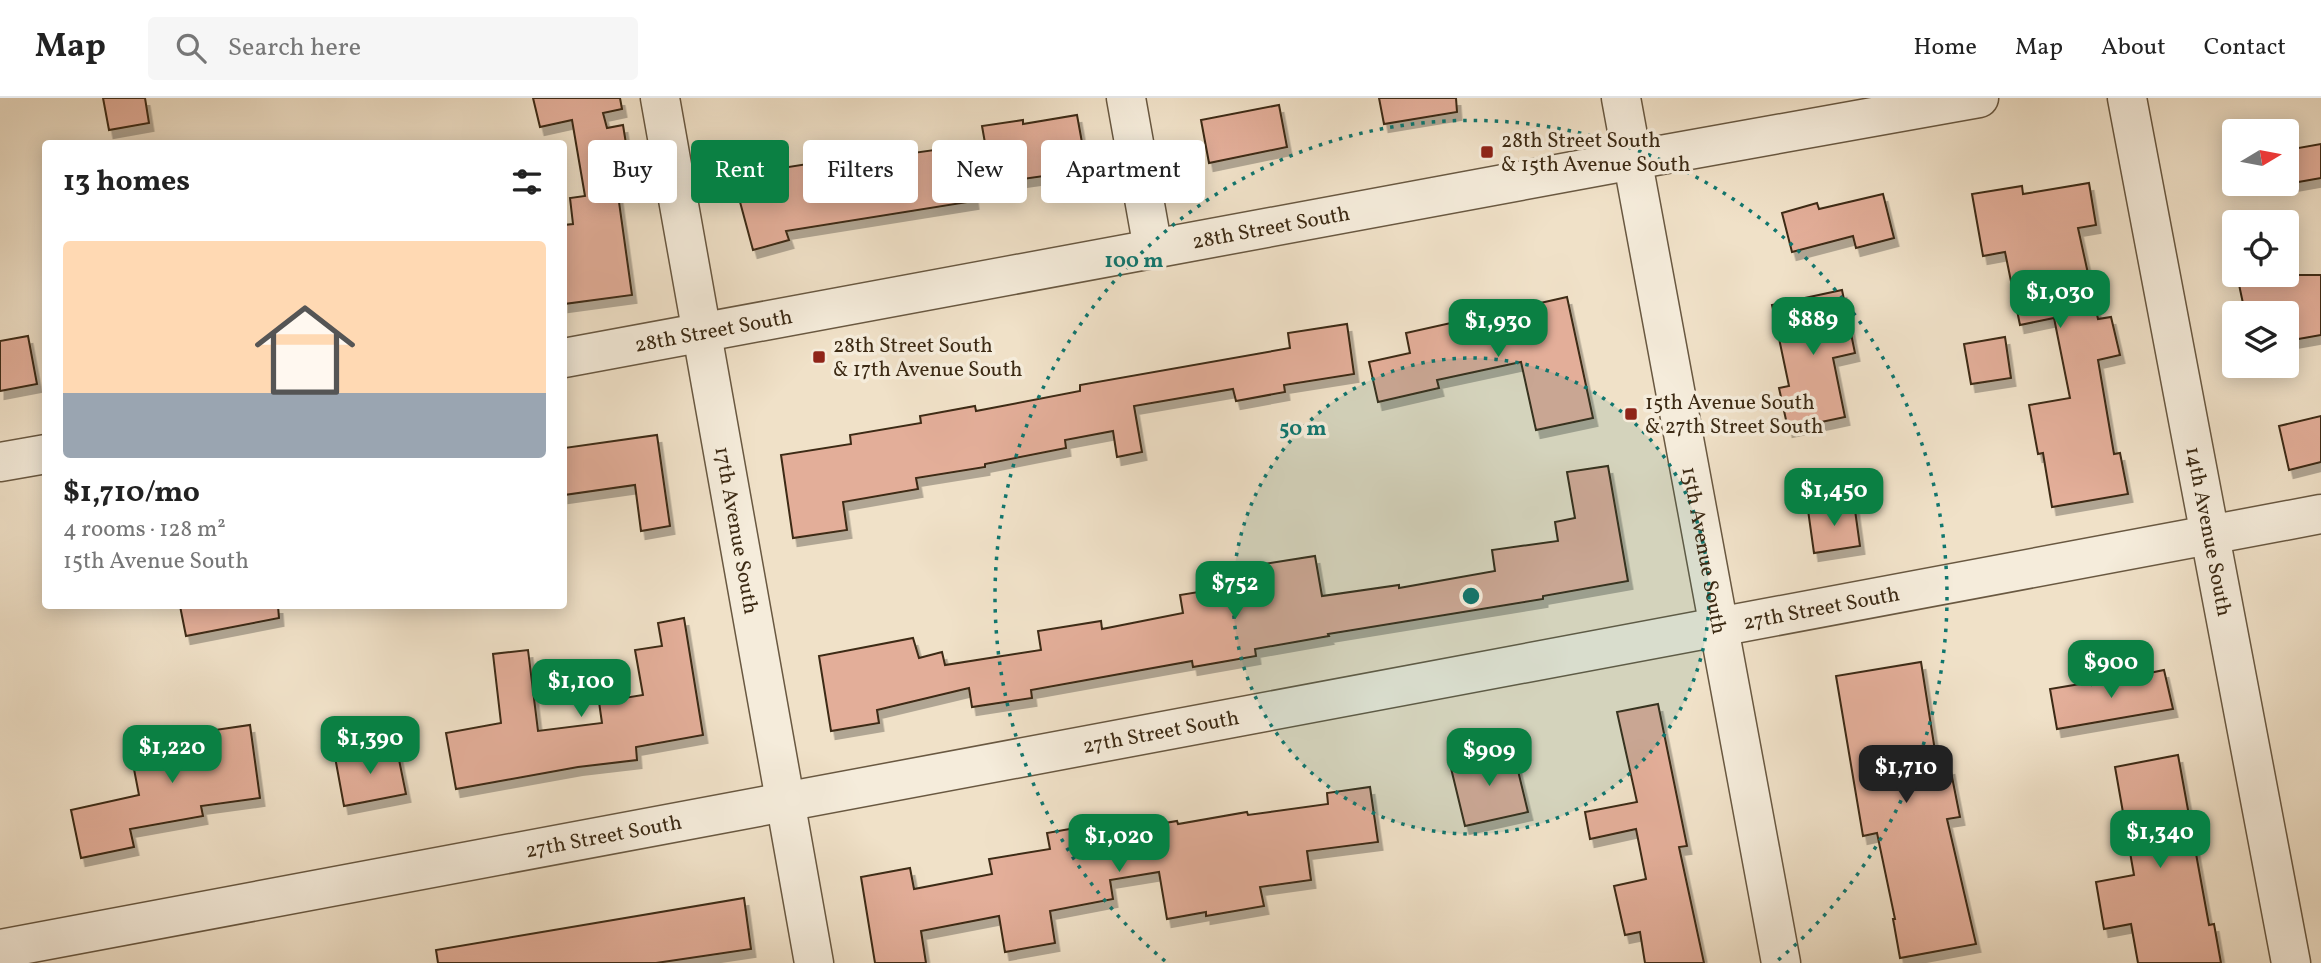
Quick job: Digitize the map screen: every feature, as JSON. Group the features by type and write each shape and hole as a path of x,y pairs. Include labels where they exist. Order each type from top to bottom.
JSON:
{"street":[{"name":"17th Avenue South","path":"660,98 814,963"},
{"path":"1126,98 1153,249"},
{"name":"15th Avenue South","path":"1621,98 1781,963"},
{"name":"28th Street South","path":"567,357 1979,98"},
{"name":"14th Avenue South","path":"2127,98 2291,963"},
{"path":"0,462 42,455"},
{"name":"27th Street South","path":"0,949 2321,514"}],"building":[{"path":"103,98 145,98 149,123 109,130"},
{"path":"533,98 620,98 622,109 603,113 607,128 623,125 625,140 588,140 588,203 619,203 632,295 567,304 567,225 573,224 570,198 585,196 572,120 540,127"},
{"path":"1379,98 1456,98 1457,112 1384,124"},
{"path":"1279,105 1287,147 1209,163 1201,120"},
{"path":"1077,115 1082,140 1041,140 1041,176 1027,178 1027,140 984,140 982,126 1023,120 1023,124"},
{"path":"2321,144 2321,178 2300,182 2300,148"},
{"path":"932,150 932,203 961,203 786,231 789,240 753,250 740,203 789,203 789,167 803,165 803,203 918,203 918,152"},
{"path":"2089,183 2096,225 2078,228 2098,319 2111,317 2120,355 2098,360 2114,454 2120,453 2128,494 2052,507 2043,453 2038,454 2029,405 2070,398 2054,318 2020,325 2005,252 1983,256 1972,194 2022,186 2023,194"},
{"path":"1883,194 1894,238 1856,248 1853,236 1792,252 1782,213 1817,203 1819,209"},
{"path":"2299,275 2321,275 2321,335 2299,339 2299,301 2242,301 2240,287 2299,287"},
{"path":"1842,290 1855,353 1833,358 1845,417 1788,429 1779,388 1789,386 1772,305"},
{"path":"1567,297 1593,418 1536,430 1521,362 1437,380 1439,388 1378,402 1369,362 1410,353 1406,333"},
{"path":"1347,324 1354,374 1284,385 1285,392 1236,401 1233,389 1134,406 1142,452 1117,457 1113,431 1065,440 1066,448 985,464 985,467 916,478 918,489 843,502 847,530 793,538 781,455 851,444 850,435 921,423 920,416 975,406 976,411 1080,391 1080,385 1290,348 1288,333"},
{"path":"28,336 37,384 0,391 0,341"},
{"path":"2005,337 2011,378 1971,384 1964,344"},
{"path":"2321,416 2321,462 2289,470 2279,426"},
{"path":"657,435 670,526 641,531 635,485 567,495 567,448"},
{"path":"1608,466 1628,581 1543,596 1543,599 1328,634 1329,636 1255,649 1256,656 1193,667 1192,661 1031,690 1032,698 972,707 969,688 877,710 879,723 831,731 819,656 913,638 919,658 942,652 945,665 1041,650 1038,631 1101,621 1102,629 1183,613 1180,595 1260,582 1257,565 1315,556 1322,596 1399,585 1399,588 1495,571 1492,550 1558,541 1555,522 1575,518 1567,472"},
{"path":"1854,503 1860,546 1814,553 1808,510"},
{"path":"181,609 278,609 279,618 186,636"},
{"path":"684,618 703,735 636,747 637,760 578,767 456,789 446,733 501,723 493,654 528,650 538,731 602,723 599,702 643,695 635,650 662,646 658,623"},
{"path":"1921,662 1938,770 1950,767 1960,817 1947,819 1976,944 1900,958 1895,919 1877,833 1863,836 1836,676"},
{"path":"2164,670 2173,709 2057,729 2050,689 2092,682 2092,685"},
{"path":"1658,704 1687,846 1679,847 1704,963 1645,963 1640,932 1625,935 1614,886 1646,879 1636,829 1590,839 1585,812 1637,802 1617,712"},
{"path":"250,725 260,798 201,806 203,816 130,829 134,847 81,858 71,810 139,795 128,738 186,727 188,734"},
{"path":"396,745 406,794 344,806 335,757"},
{"path":"1513,750 1528,812 1465,826 1450,764"},
{"path":"2178,755 2209,925 2214,924 2221,963 2138,963 2131,924 2104,929 2096,882 2134,875 2115,767"},
{"path":"1370,787 1378,842 1307,851 1311,880 1260,887 1264,906 1206,916 1206,912 1167,919 1159,872 1110,880 1113,899 1050,911 1055,943 1005,952 999,916 921,931 926,963 875,963 861,877 910,868 914,889 992,874 989,859 1050,849 1047,833 1098,824 1101,834 1177,821 1178,824 1247,812 1248,815 1328,804 1327,793"},
{"path":"744,898 751,949 656,963 438,963 436,950"}],"place":[{"name":"28th Street South & 15th Avenue South","path":"1487,152"},
{"name":"28th Street South & 17th Avenue South","path":"819,357"},
{"name":"15th Avenue South & 27th Street South","path":"1631,414"}]}
